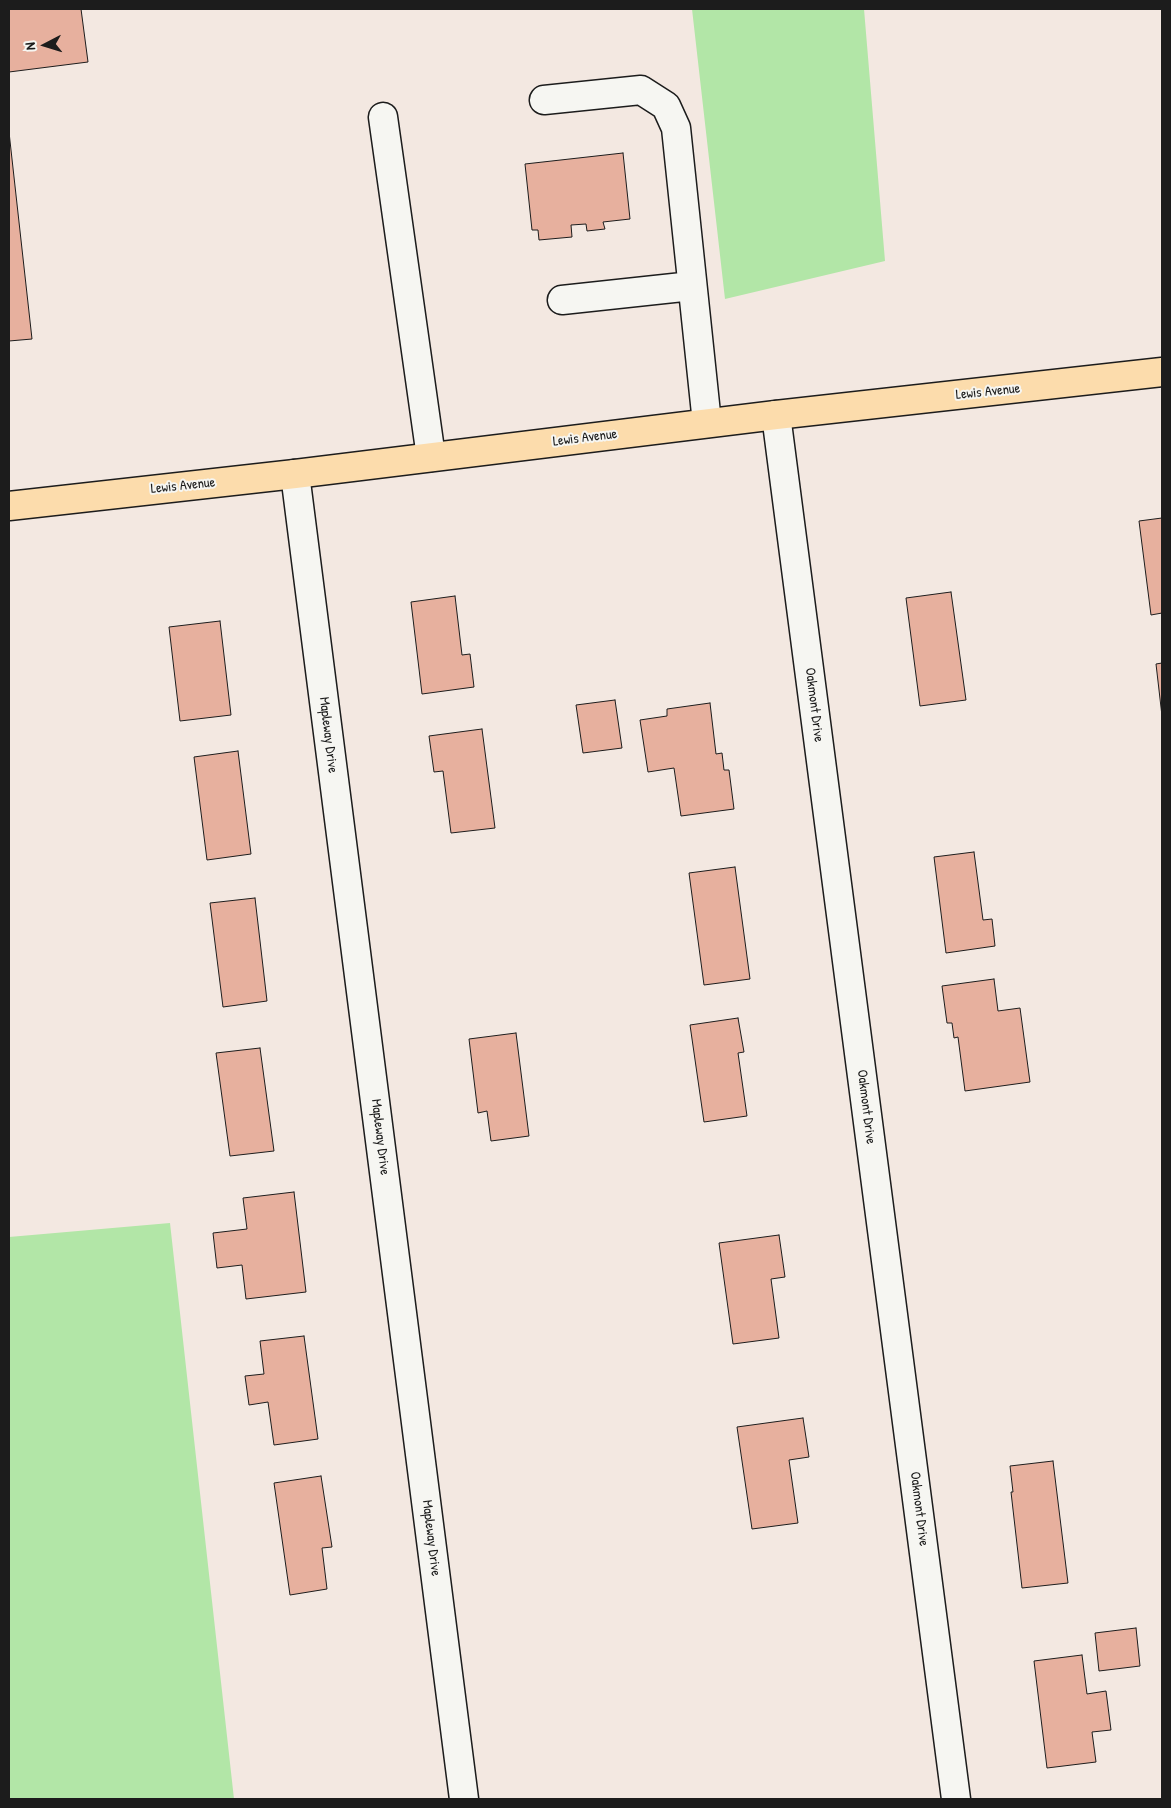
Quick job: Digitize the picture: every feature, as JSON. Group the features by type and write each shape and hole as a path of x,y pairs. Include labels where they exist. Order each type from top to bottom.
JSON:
{"main road":[{"name":"Lewis Avenue","path":"9,506 295,474 707,423 1162,372"}],"street":[{"path":"544,100 641,90 666,106 676,128 707,423"},
{"path":"383,116 431,457"},
{"path":"562,300 692,286"},
{"name":"Oakmont Drive","path":"776,415 956,1799"},
{"name":"Mapleway Drive","path":"295,474 464,1799"}],"green space":[{"path":"692,9 864,9 885,261 725,299"},
{"path":"170,1223 234,1799 9,1799 9,1237"}],"building":[{"path":"9,9 81,9 88,62 9,72"},
{"path":"9,132 32,339 9,341"},
{"path":"623,153 630,219 603,222 605,229 587,231 586,224 571,225 572,237 539,240 538,230 532,230 525,164"},
{"path":"1162,518 1162,613 1151,615 1139,521"},
{"path":"951,592 966,700 920,706 906,598"},
{"path":"455,596 462,655 470,654 474,687 422,694 411,602"},
{"path":"220,621 231,715 180,721 169,627"},
{"path":"1162,663 1162,716 1156,664"},
{"path":"615,700 622,748 583,753 576,705"},
{"path":"710,703 716,754 722,753 724,770 729,770 734,809 681,816 674,768 648,772 640,720 667,716 667,709"},
{"path":"482,729 495,828 451,833 443,771 434,772 429,736"},
{"path":"238,751 251,854 207,860 194,757"},
{"path":"974,852 983,920 992,919 995,946 946,953 934,857"},
{"path":"735,867 750,979 704,985 689,873"},
{"path":"255,898 267,1001 223,1007 210,903"},
{"path":"994,979 998,1011 1020,1008 1030,1082 965,1091 958,1037 954,1038 952,1023 947,1023 942,986"},
{"path":"738,1018 744,1052 738,1053 747,1116 704,1122 690,1025"},
{"path":"516,1033 529,1136 491,1141 487,1111 478,1113 469,1039"},
{"path":"260,1048 274,1151 230,1156 216,1053"},
{"path":"294,1192 306,1292 246,1299 242,1265 217,1268 213,1233 247,1229 243,1198"},
{"path":"779,1235 785,1277 771,1279 779,1338 733,1344 719,1243"},
{"path":"304,1336 318,1439 274,1445 268,1402 249,1405 245,1376 264,1374 260,1341"},
{"path":"803,1418 809,1457 789,1460 798,1523 752,1529 737,1427"},
{"path":"1053,1461 1068,1583 1022,1588 1011,1492 1013,1492 1010,1466"},
{"path":"321,1476 332,1547 322,1548 327,1589 290,1595 274,1483"},
{"path":"1136,1628 1140,1666 1099,1671 1095,1633"},
{"path":"1082,1655 1087,1694 1106,1691 1111,1730 1092,1732 1096,1762 1047,1768 1034,1661"}]}
